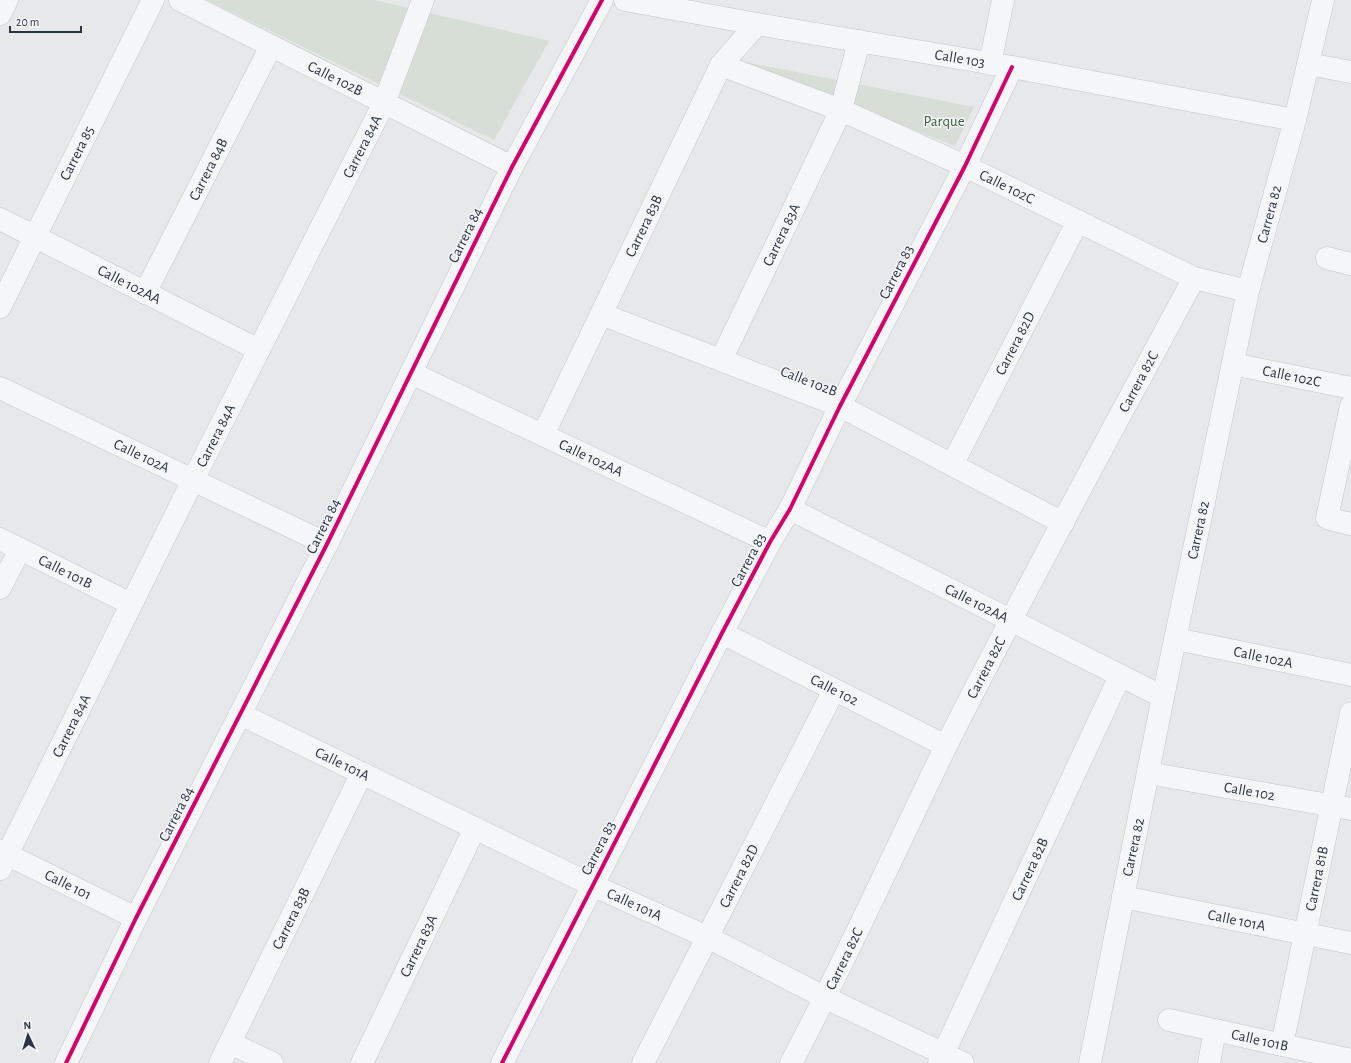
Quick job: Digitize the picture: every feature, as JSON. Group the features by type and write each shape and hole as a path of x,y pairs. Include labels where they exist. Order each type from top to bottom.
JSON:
{"street":[{"path":"0,14 7,0"},
{"name":"Carrera 85","path":"0,307 153,0"},
{"name":"Calle 102B","path":"180,0 512,167"},
{"name":"Carrera 84A","path":"2,858 132,604 193,480 384,103 423,0"},
{"name":"Carrera 84","path":"66,1063 136,918 327,544 512,167 602,0"},
{"name":"Calle 103","path":"625,0 1012,67 1295,120"},
{"path":"990,64 1003,0"},
{"name":"Carrera 82","path":"1090,1063 1163,697 1248,291 1295,120 1323,0"},
{"name":"Carrera 83B","path":"542,435 721,65 757,24"},
{"name":"Carrera 83A","path":"721,360 841,110 859,41"},
{"name":"Carrera 84B","path":"145,293 271,46"},
{"path":"1308,64 1351,72"},
{"name":"Calle 102C","path":"721,65 841,110 965,166 1194,278 1248,291"},
{"name":"Carrera 83","path":"502,1063 722,634 770,542 790,509 840,406 965,166 1012,67"},
{"name":"Calle 102AA","path":"0,219 259,350"},
{"name":"Carrera 82D","path":"952,465 1078,221"},
{"path":"1326,258 1351,264"},
{"name":"Carrera 82C","path":"792,1063 826,998 946,746 1010,620 1194,278"},
{"name":"Calle 102B","path":"601,314 840,406 1063,523"},
{"name":"Calle 102C","path":"1233,364 1351,388"},
{"name":"Calle 102AA","path":"411,373 770,542"},
{"name":"Calle 102A","path":"0,388 327,544"},
{"path":"1351,406 1327,518 1351,524"},
{"name":"Calle 102AA","path":"790,509 1163,697"},
{"name":"Calle 101B","path":"0,539 132,604"},
{"path":"0,588 20,549"},
{"name":"Calle 102","path":"722,634 946,746"},
{"name":"Calle 102A","path":"1176,639 1351,675"},
{"name":"Carrera 82B","path":"941,1058 1120,676"},
{"name":"Carrera 82D","path":"643,1063 834,690"},
{"name":"Carrera 81B","path":"1282,1045 1305,934 1341,808 1351,713"},
{"name":"Calle 101A","path":"240,714 592,885 707,936 941,1058 963,1063"},
{"name":"Carrera 83B","path":"220,1063 362,773"},
{"name":"Calle 102","path":"1148,773 1341,808"},
{"name":"Carrera 83A","path":"362,1063 475,828"},
{"name":"Calle 101","path":"2,858 136,918"},
{"name":"Calle 101A","path":"1123,897 1351,943"},
{"name":"Calle 101B","path":"1169,1020 1351,1060"},
{"path":"1209,1063 1215,1030"},
{"path":"230,1043 272,1063"}],"green space":[{"path":"207,0 374,0 549,41 494,140"},
{"name":"Parque","path":"740,61 974,107 955,146"}],"cycle path":[{"path":"66,1063 136,918 327,544 512,167 602,0"},
{"path":"502,1063 722,633 770,542 790,509 840,406 965,166 1012,67"}]}
